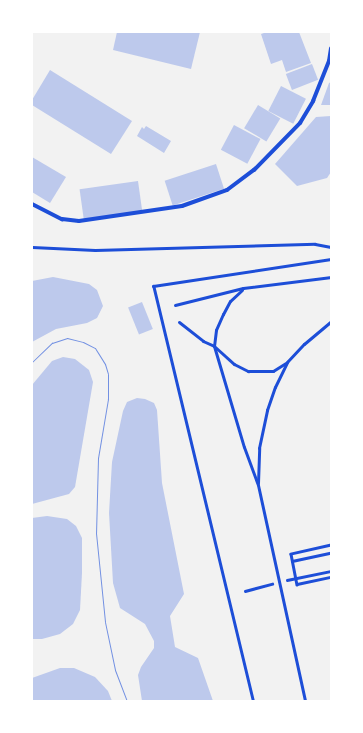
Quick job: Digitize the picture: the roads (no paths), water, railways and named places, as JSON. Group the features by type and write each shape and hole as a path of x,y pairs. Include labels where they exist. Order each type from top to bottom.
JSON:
{"street":[{"path":"32,204 62,219 79,221 182,206 228,190 254,170 300,123 313,102 329,60 331,48"}],"lane":[{"path":"32,247 95,250 315,244 331,247"},
{"path":"253,701 153,286 331,259"},
{"path":"175,305 243,288 331,277"},
{"path":"243,288 230,301 222,314 216,330 214,346 244,447 258,485 305,701"},
{"path":"179,322 203,341 214,346 234,364 248,371 273,371 287,362 304,344 331,321"},
{"path":"258,485 259,448 267,410 287,362"}],"tram line":[{"path":"32,362 52,343 67,338 83,342 95,348 105,364 108,374 108,399 98,458 96,533 105,622 115,670 127,701"}]}
